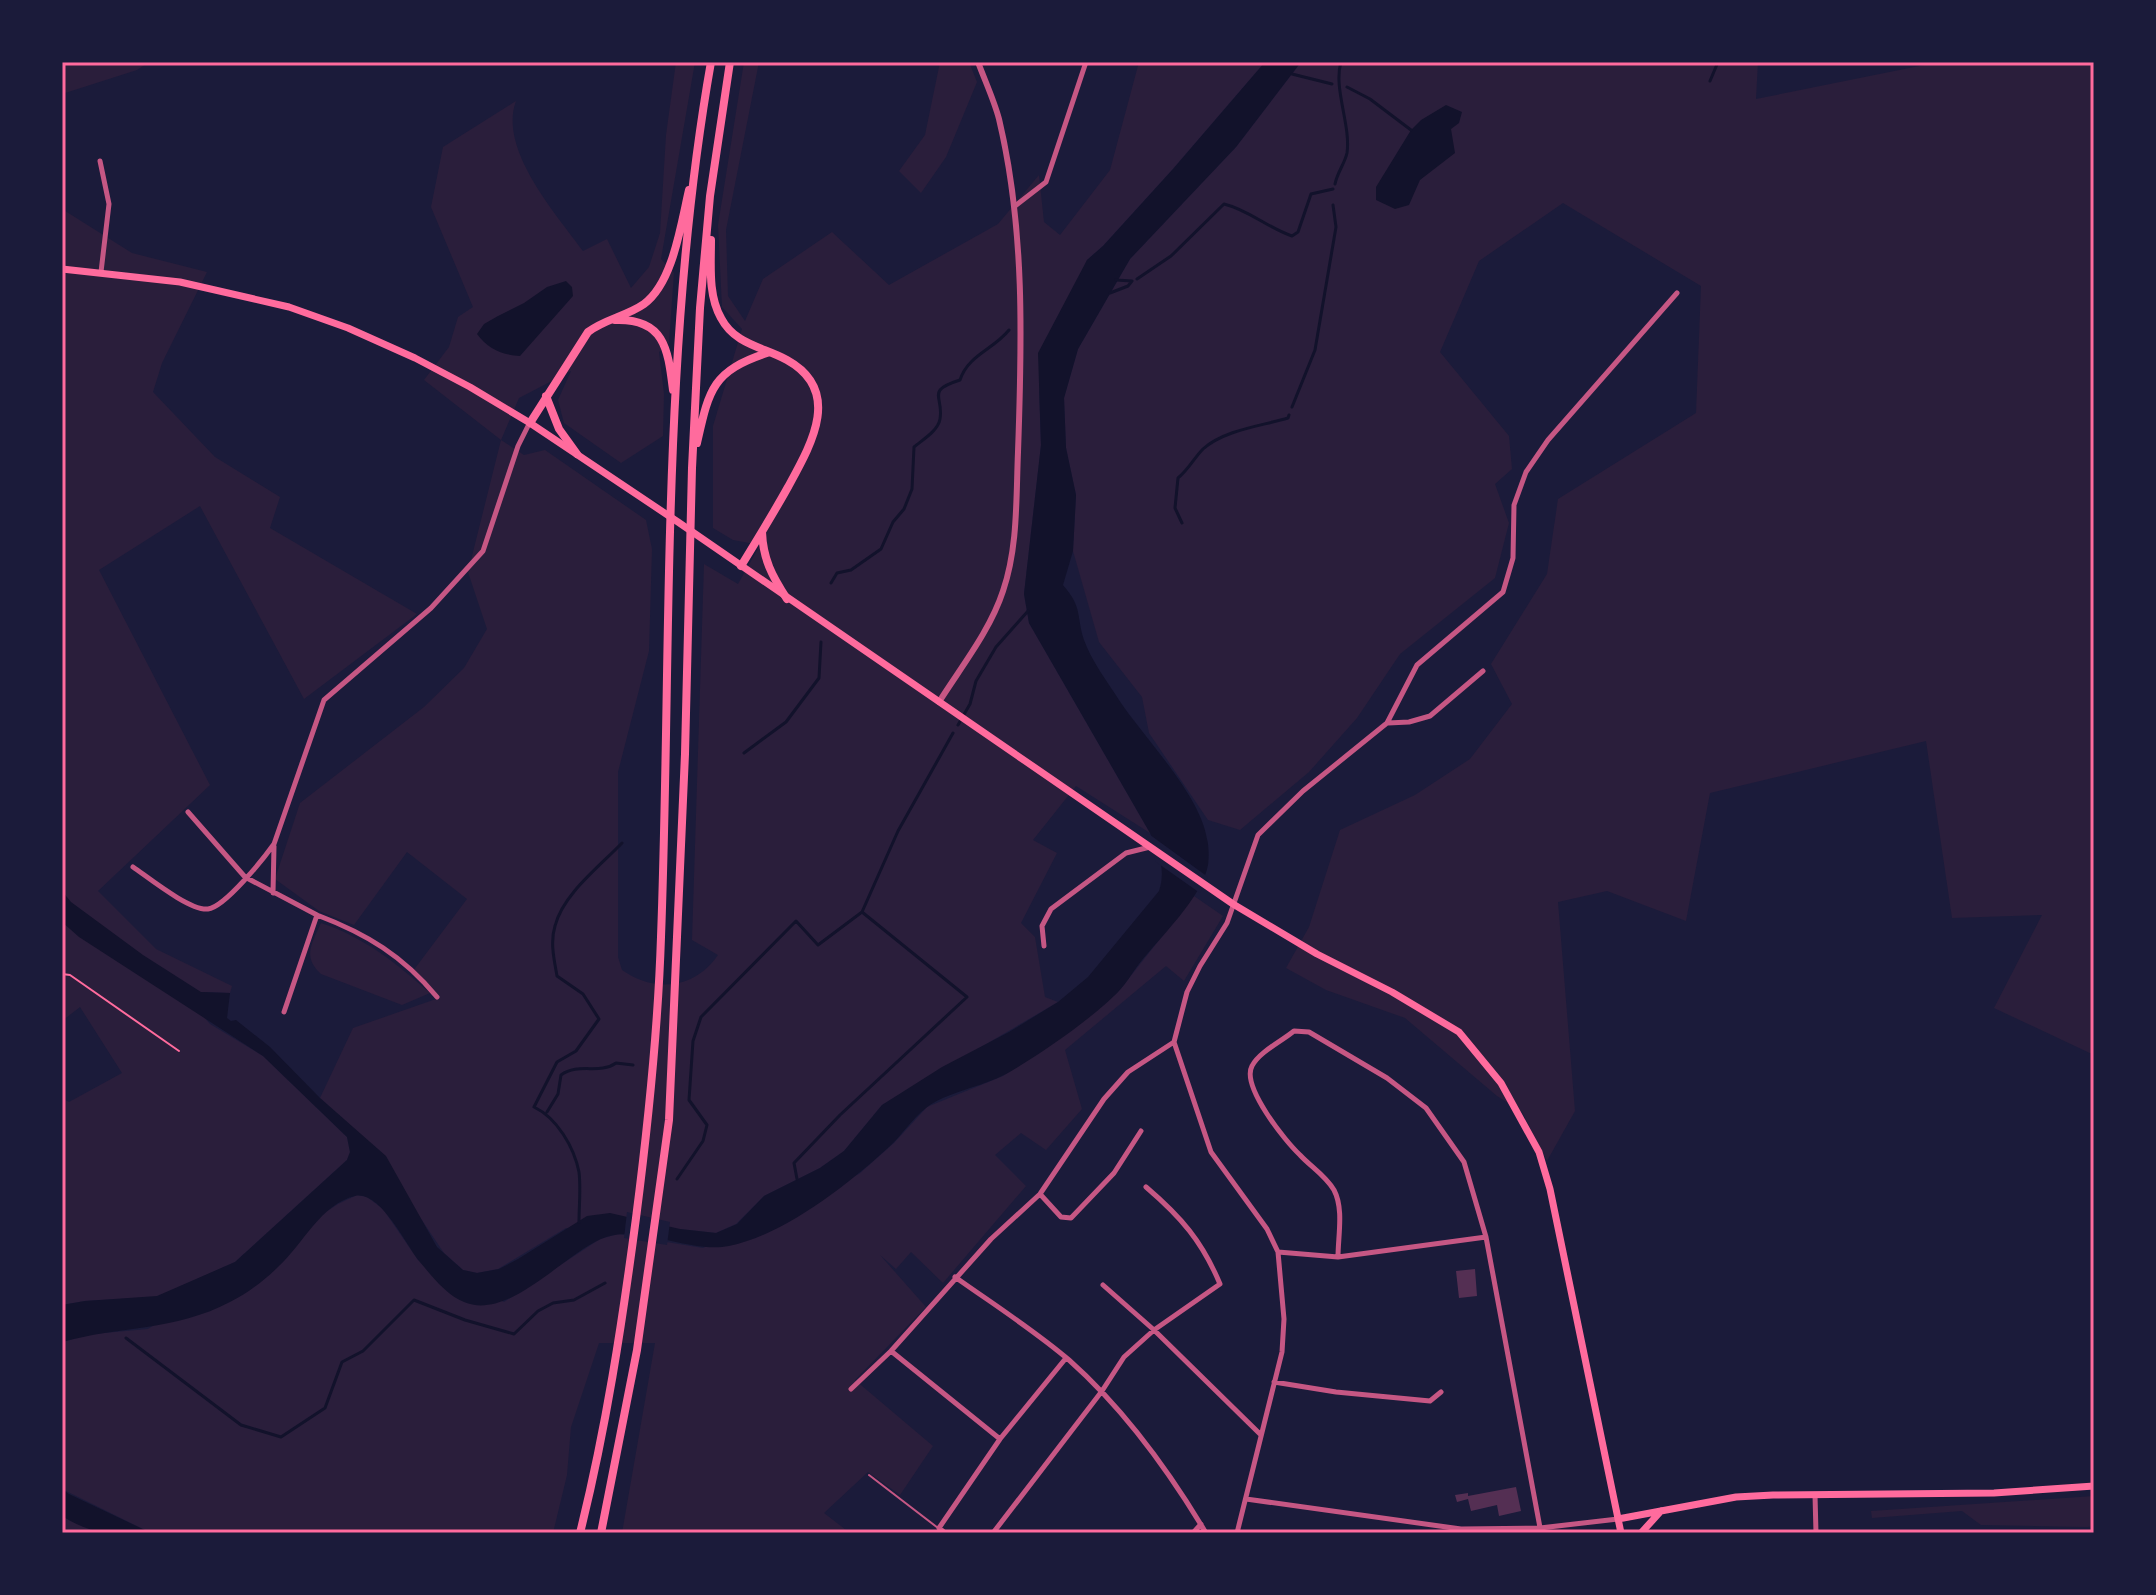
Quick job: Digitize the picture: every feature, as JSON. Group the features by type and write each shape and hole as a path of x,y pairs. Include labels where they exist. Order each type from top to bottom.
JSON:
{"highway":[{"path":"580,1533 619,1349 649,1119 661,941 675,415 688,234 711,62"},
{"path":"601,1533 637,1350 669,1120 700,308 710,196 730,62"},
{"path":"530,423 588,332 641,306 655,295 664,281 698,150"},
{"path":"710,196 712,292 721,320 741,341 783,357 806,373 814,384 819,412 815,433 803,461 741,566"},
{"path":"605,322 634,321 653,329 664,341 675,415"},
{"path":"692,468 704,415 716,381 741,361 767,353"},
{"path":"546,396 559,429 577,454"},
{"path":"762,531 764,557 787,599"}],"main road":[{"path":"62,269 180,282 289,307 348,328 470,387 577,454 1205,886 1317,954 1392,992 1459,1032 1501,1083 1539,1152 1550,1189 1621,1533"},
{"path":"1618,1519 1736,1497 1994,1493 2094,1486"},
{"path":"1641,1533 1661,1511"}],"street":[{"path":"939,702 990,621 1002,593 1014,540 1020,403 1020,251 998,117 978,62"},
{"path":"1015,206 1046,182 1086,62"},
{"path":"100,161 109,204 101,272"},
{"path":"1237,1533 1282,1352 1284,1319 1278,1252 1267,1229 1211,1152 1174,1042 1187,992 1227,923 1258,835 1303,791 1387,723 1417,665 1503,592 1513,558 1514,505 1526,472 1548,440 1677,293"},
{"path":"133,867 192,905 208,909 219,904 261,862 274,844 324,700 431,608 483,551 518,446 530,423"},
{"path":"1387,723 1409,722 1430,716 1483,671"},
{"path":"188,812 245,877 383,946 419,975 437,997"},
{"path":"273,893 274,844"},
{"path":"1044,946 1042,926 1051,909 1126,853 1150,847"},
{"path":"284,1012 317,915"},
{"path":"1338,1257 1339,1211 1332,1187 1319,1170 1299,1155 1275,1124 1251,1084 1249,1073 1253,1063 1294,1031 1309,1032 1366,1065 1426,1108 1464,1162 1486,1237 1541,1531"},
{"path":"851,1389 891,1351 991,1239 1040,1194 1104,1099 1128,1072 1174,1042"},
{"path":"1040,1194 1061,1217 1071,1218 1114,1173 1141,1131"},
{"path":"993,1533 1102,1391 1124,1357 1154,1330 1220,1284 1207,1253 1191,1232 1174,1211 1146,1187"},
{"path":"1278,1252 1338,1257 1486,1237"},
{"path":"955,1277 1066,1358 1102,1391 1177,1486 1206,1533"},
{"path":"1103,1285 1261,1434"},
{"path":"891,1351 1000,1439"},
{"path":"945,1533 939,1528 1000,1439 1066,1358"},
{"path":"1274,1382 1336,1392 1430,1401 1441,1392"},
{"path":"1815,1494 1816,1533"},
{"path":"1246,1499 1461,1529 1541,1531 1618,1519"},
{"path":"1404,1533 1405,1523"},
{"path":"1193,1533 1201,1524"}],"lane":[{"path":"869,1475 939,1528"}],"path":[{"path":"62,974 70,975 179,1051"}],"shaded area":[{"path":"62,62 149,62 137,70 62,94"},
{"path":"676,62 695,62 661,259 674,273 669,343 659,352 664,394 663,436 621,463 564,423 558,400 571,371 519,398 501,440 424,380 449,347 458,317 473,307 431,207 443,147 516,101 513,120 515,139 522,160 545,200 583,251 607,239 631,288 649,267 660,233 666,135"},
{"path":"744,62 759,62 726,230 728,296 745,321 763,279 832,232 889,285 998,224 1039,175 1044,222 1060,235 1110,170 1139,62 1265,62 1173,169 1087,260 1039,392 1041,445 1024,594 1029,623 1150,833 1076,786 1033,840 1057,853 1021,923 1035,937 1045,997 1058,1002 882,1105 844,1151 820,1168 764,1196 736,1224 716,1233 680,1229 566,1228 498,1269 477,1273 463,1270 444,1253 369,1142 320,1098 353,1028 436,999 413,971 467,899 407,852 354,925 319,911 275,879 300,803 424,707 464,668 487,629 468,572 501,440 524,455 545,450 646,520 652,549 649,651 618,772 618,957 622,970 647,982 673,984 686,981 698,975 718,955 692,940 704,564 738,584 760,545 733,540 713,528 713,426 742,329 722,307 718,225"},
{"path":"940,62 969,62 977,82 946,157 921,193 899,171 925,135"},
{"path":"1265,62 1301,62 1236,147 1130,259 1078,349 1064,398 1066,448 1076,495 1073,551 1063,585 1076,606 1091,655 1119,700 1183,785 1202,822 1208,848 1208,865 1198,891 1118,992 1080,1025 1019,1066 996,1079 934,1102 890,1146 836,1191 793,1220 750,1240 713,1247 631,1234 615,1235 586,1247 516,1295 498,1303 481,1305 464,1302 445,1290 419,1261 383,1210 364,1196 355,1196 332,1207 274,1271 250,1291 230,1302 168,1323 62,1342 62,1305 157,1296 235,1262 347,1160 350,1152 347,1137 263,1056 79,937 62,922 62,891 71,902 143,955 201,992 230,993 227,1018 236,1020 270,1047 320,1098 386,1156 437,1247 463,1270 477,1273 499,1269 587,1216 610,1213 680,1229 716,1233 737,1224 764,1196 820,1168 844,1151 882,1105 942,1067 1058,1002 1088,977 1159,891 1162,868 1150,833 1029,623 1024,594 1041,445 1038,353 1087,260 1173,169"},
{"path":"1301,62 1758,62 1756,99 1939,62 2094,62 2094,1055 1994,1008 2042,915 1952,918 1926,741 1710,793 1686,921 1607,891 1558,902 1575,1111 1547,1161 1522,1112 1497,1096 1405,1018 1326,990 1286,968 1309,927 1340,830 1415,795 1470,759 1512,704 1491,664 1547,574 1558,499 1696,413 1701,286 1563,203 1479,261 1440,352 1509,436 1512,469 1495,484 1509,523 1495,578 1400,654 1357,718 1309,772 1240,830 1208,820 1149,733 1142,697 1099,642 1073,551 1076,495 1066,448 1064,398 1078,349 1130,259 1236,147"},
{"path":"1446,105 1462,112 1459,123 1451,129 1455,153 1420,180 1409,205 1395,209 1376,200 1376,187 1411,130"},
{"path":"62,209 132,253 207,272 162,363 153,392 215,457 280,497 270,528 417,614 304,699 200,506 99,570 210,785 98,891 156,949 232,986 230,993 203,992 204,1017 210,1024 263,1056 347,1137 350,1152 347,1160 235,1262 157,1297 62,1305 62,1098 69,1102 122,1073 80,1007 62,1021"},
{"path":"566,281 572,287 573,296 520,356 496,350 477,334 484,324 547,287"},
{"path":"1194,896 1223,916 1184,981 1166,966 1065,1050 1082,1109 1046,1150 1021,1133 995,1155 1026,1186 943,1283 911,1252 896,1269 880,1255 926,1307 855,1380 933,1446 900,1495 868,1472 824,1513 850,1533 622,1533 655,1343 599,1343 571,1427 567,1475 553,1533 151,1533 62,1489 62,1342 93,1334 148,1329 338,1204 357,1195 367,1197 383,1209 418,1260 504,1302 600,1239 618,1234 703,1248 859,1174 894,1143 927,1107 1003,1076 1055,1042 1118,992"},
{"path":"321,923 379,952 430,993 402,1005 321,974 312,962 310,950"},
{"path":"62,1489 151,1533 95,1531 74,1523 62,1516"},
{"path":"2094,1496 2094,1526 2087,1527 1981,1525 1962,1511 1872,1518 1871,1511"},
{"path":"62,1516 97,1533 62,1533"}],"pier":[{"path":"1146,832 1208,877 1200,893 1156,862"},
{"path":"627,1212 670,1222 667,1245 624,1238"}],"building":[{"path":"1475,1269 1477,1296 1459,1298 1456,1271"},
{"path":"1516,1487 1521,1511 1499,1516 1497,1505 1471,1511 1468,1499 1457,1502 1455,1495 1468,1493 1468,1496"}],"waterway":[{"path":"1335,184 1346,157 1348,142 1339,83 1341,62"},
{"path":"1710,81 1718,62"},
{"path":"1292,74 1332,84"},
{"path":"1347,87 1370,99 1411,130"},
{"path":"1137,279 1171,256 1224,204 1292,236 1298,232 1311,194 1333,189"},
{"path":"1292,407 1315,350 1336,227 1333,205"},
{"path":"1116,280 1132,281"},
{"path":"1110,293 1128,286 1132,281"},
{"path":"831,583 837,573 851,570 881,549 893,522 904,509 912,489 914,447 939,423 939,391 960,380 969,364 1009,330"},
{"path":"1182,523 1175,508 1178,478 1203,449 1221,437 1288,418 1289,415"},
{"path":"958,725 970,704 976,681 996,647 1028,611"},
{"path":"744,753 786,722 819,678 821,642"},
{"path":"677,1179 703,1141 707,1125 689,1100 693,1041 701,1017 796,921 818,945 862,912 898,831 953,733"},
{"path":"579,1222 580,1178 577,1162 557,1126 534,1107 557,1062 576,1051 599,1019 583,994 557,976 553,938 559,914 566,903 583,881 622,843"},
{"path":"797,1179 794,1163 840,1115 967,997 862,912"},
{"path":"547,1112 558,1094 561,1075 568,1071 603,1068 616,1063 633,1065"},
{"path":"126,1338 241,1425 281,1437 325,1408 342,1362 363,1351 414,1300 465,1320 514,1334 538,1311 553,1303 574,1300 605,1283"}]}
